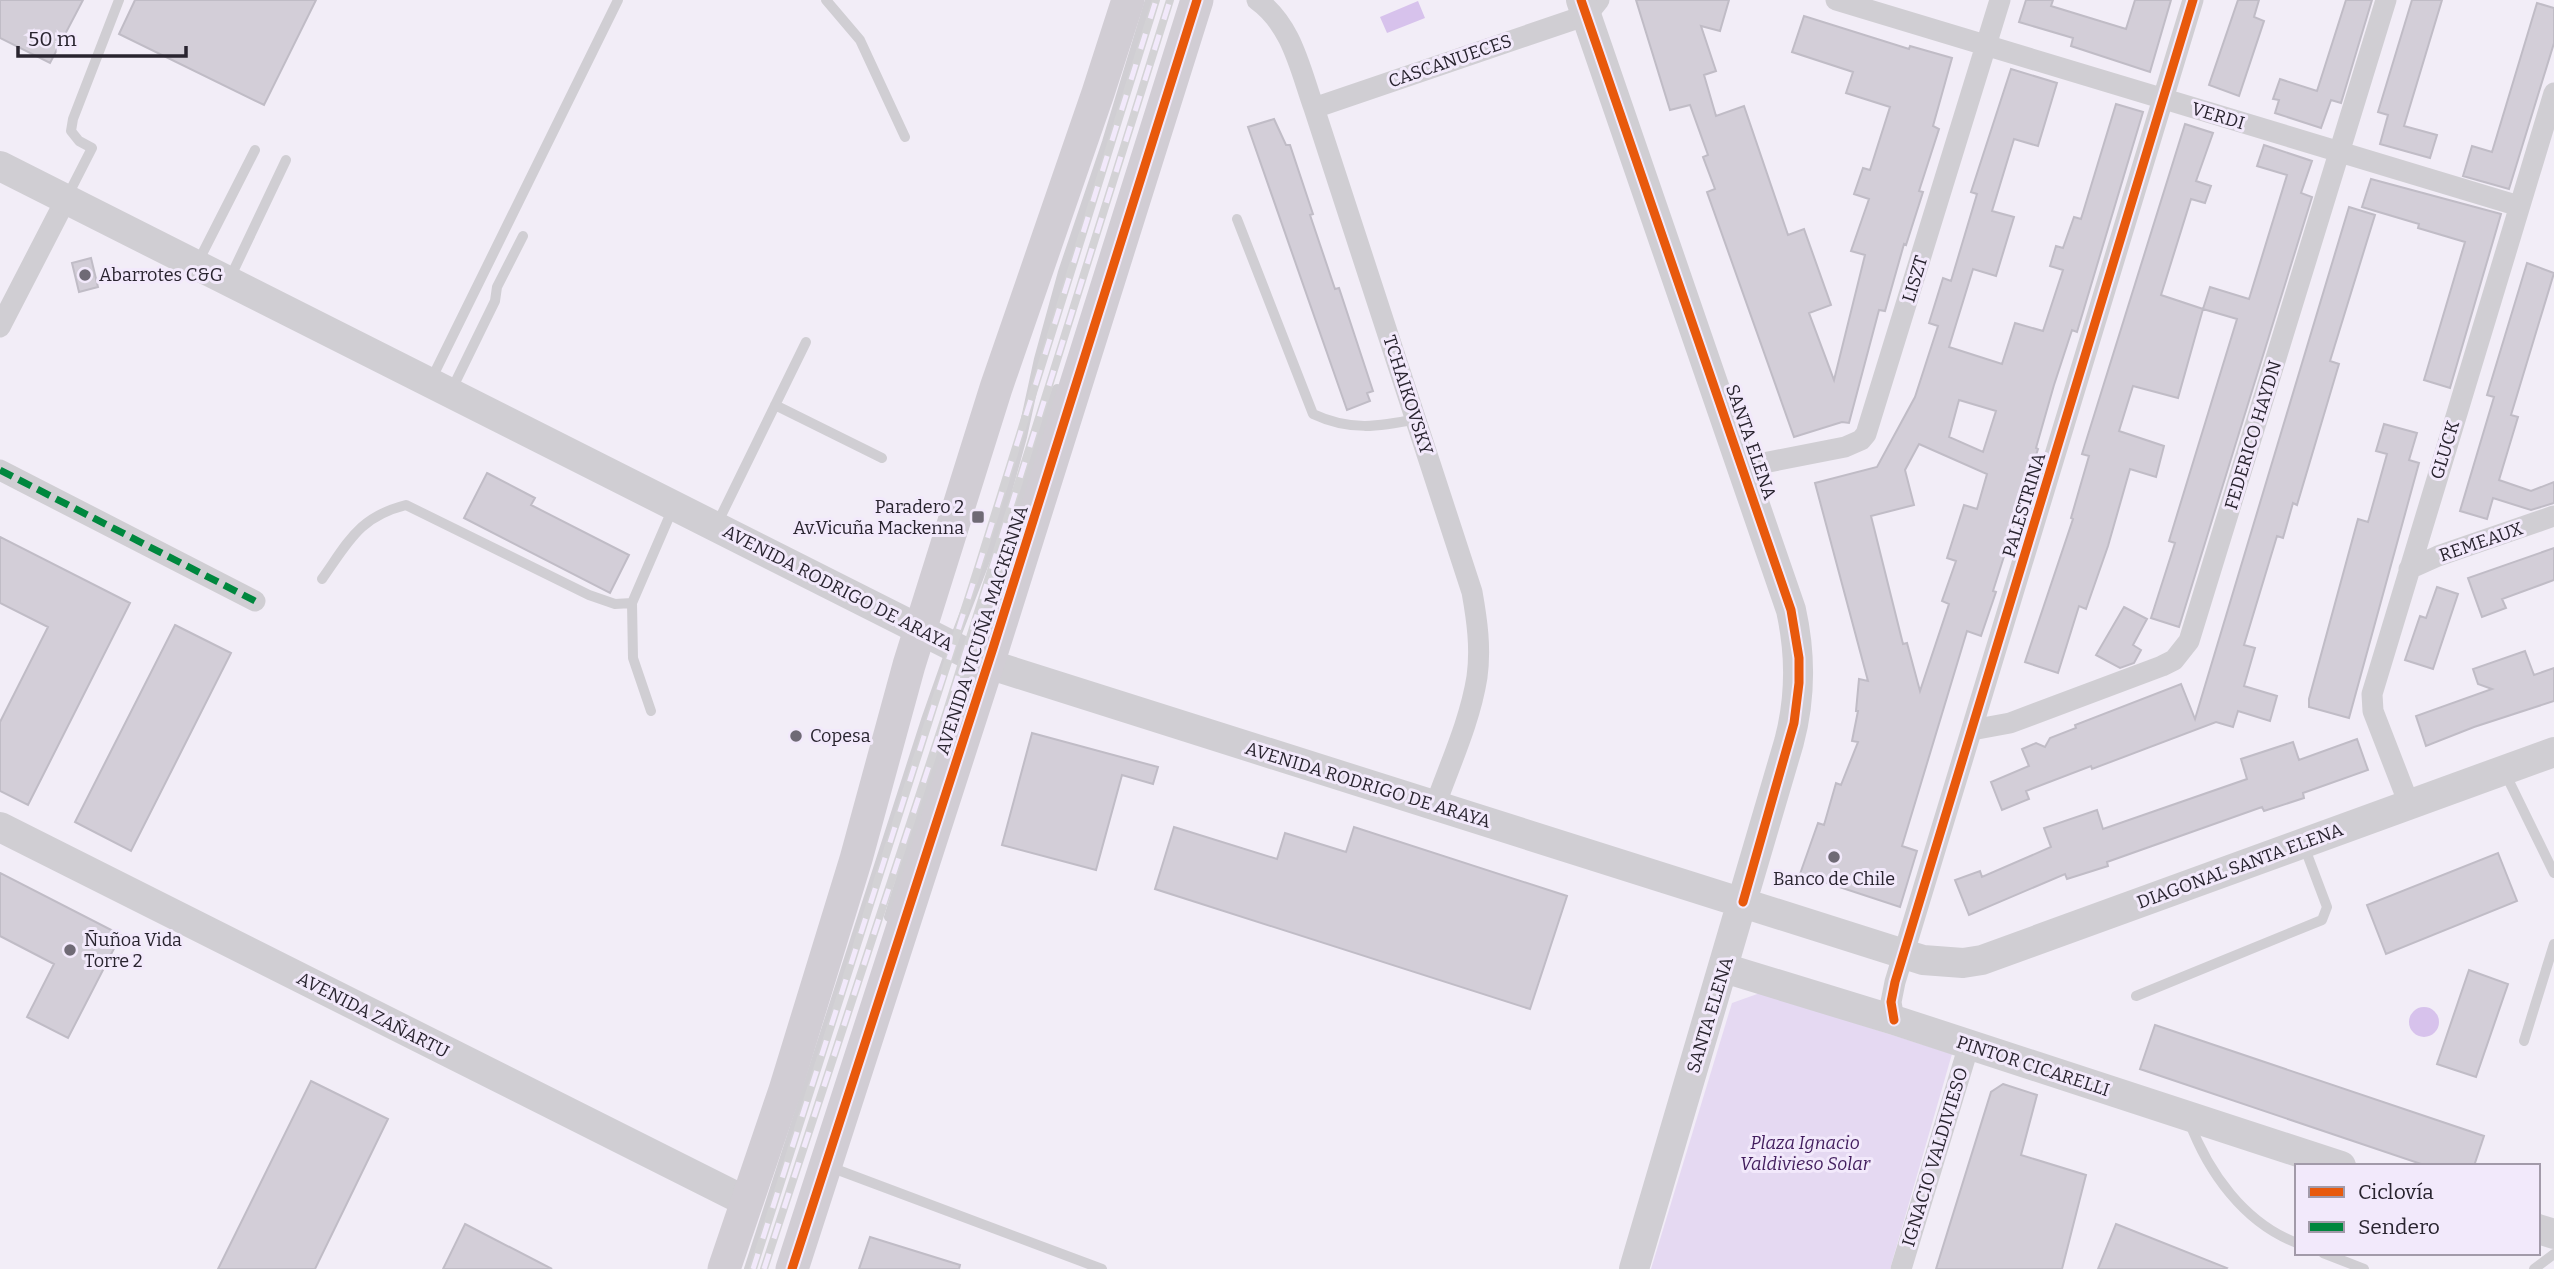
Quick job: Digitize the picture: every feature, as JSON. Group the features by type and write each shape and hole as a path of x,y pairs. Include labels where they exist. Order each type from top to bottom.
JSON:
{"main road":[{"path":"724,1269 856,859 920,629 1010,344 1128,0"},
{"name":"AVENIDA VICUÑA MACKENNA","path":"792,1269 970,655 1197,0"},
{"name":"SANTA ELENA","path":"1589,5 1791,610 1799,671 1794,723 1634,1269"},
{"name":"AVENIDA RODRIGO DE ARAYA","path":"0,166 970,655 1913,957"},
{"name":"DIAGONAL SANTA ELENA","path":"1913,957 1963,963 1982,960 2554,752"},
{"name":"AVENIDA ZAÑARTU","path":"0,827 747,1202"},
{"name":"PINTOR CICARELLI","path":"1724,968 1894,1020 2335,1164"}],"street":[{"name":"TCHAIKOVSKY","path":"1256,0 1268,8 1286,30 1472,592 1479,634 1477,678 1436,806"},
{"name":"VERDI","path":"1836,0 2519,206"},
{"name":"LISZT","path":"1743,467 1845,447 1861,440 1866,434 2000,0"},
{"name":"PALESTRINA","path":"1894,1020 1891,1002 1913,957 1972,730 2193,0"},
{"name":"FEDERICO HAYDN","path":"1972,730 2010,723 2162,666 2174,660 2189,641 2386,0"},
{"name":"CASCANUECES","path":"1314,108 1589,5"},
{"name":"GLUCK","path":"2409,804 2376,719 2371,702 2374,686 2554,93"},
{"path":"0,327 66,199"},
{"path":"0,470 256,601"},
{"name":"REMEAUX","path":"2409,569 2438,556 2554,516"},
{"name":"IGNACIO VALDIVIESO","path":"1901,1269 1969,1045"}],"lane":[{"path":"66,199 92,148 79,141 71,131 73,119 119,0"},
{"path":"440,387 618,0"},
{"path":"826,0 860,40 905,138"},
{"path":"749,1269 970,655 995,535 1022,437 1039,359 1063,272 1107,142 1150,0"},
{"path":"197,264 255,150"},
{"path":"229,280 286,160"},
{"path":"1237,219 1313,414 1342,425 1357,427 1386,426 1416,419"},
{"path":"440,387 495,300 497,286 523,236"},
{"path":"716,526 806,342"},
{"path":"884,931 1031,461 1060,382"},
{"path":"775,405 882,458"},
{"path":"322,579 358,529 382,511 406,505 589,595 615,604 632,603"},
{"path":"650,711 633,658 632,603 675,505"},
{"path":"2504,770 2554,873"},
{"path":"2136,996 2322,920 2327,907 2303,843"},
{"path":"2524,1041 2554,944"},
{"path":"2188,1117 2200,1150 2240,1207 2278,1236 2295,1242"},
{"path":"824,1165 1102,1269"},
{"path":"2534,1269 2554,1254"},
{"path":"2328,1255 2364,1269"}],"green space":[{"name":"Plaza Ignacio Valdivieso Solar","path":"1760,993 1952,1054 1890,1269 1651,1269 1732,1003"}],"shaded area":[{"path":"1418,1 1425,18 1387,33 1380,17"},
{"path":"2424,1007 2435,1011 2439,1022 2435,1033 2424,1037 2413,1033 2409,1022 2413,1011"}],"building":[{"path":"0,0 83,0 50,63 0,38"},
{"path":"135,0 316,0 264,105 119,34"},
{"path":"1636,0 1729,0 1720,31 1701,26 1716,71 1704,75 1716,116 1744,106 1788,235 1804,229 1831,305 1809,313 1834,380 1865,255 1851,251 1869,199 1854,194 1863,168 1870,170 1890,107 1846,93 1853,72 1792,52 1804,16 1909,49 1910,46 1952,58 1933,126 1939,129 1919,191 1923,192 1906,245 1904,244 1885,311 1879,310 1849,423 1842,422 1794,437 1707,192 1715,189 1703,157 1708,155 1690,105 1670,110"},
{"path":"2026,0 2053,0 2051,6 2126,29 2135,0 2171,0 2150,72 2071,46 2073,38 2019,22"},
{"path":"2238,0 2259,0 2254,17 2264,21 2239,96 2209,85"},
{"path":"2346,0 2372,0 2341,103 2331,100 2321,128 2275,113 2279,100 2273,99 2280,79 2317,91"},
{"path":"2412,0 2442,0 2404,126 2437,135 2430,158 2380,144 2388,115 2378,112"},
{"path":"2537,3 2554,8 2554,43 2509,189 2463,176 2472,146 2492,152"},
{"path":"2011,69 2057,83 2038,146 2014,139 1992,211 2014,217 1996,276 1973,269 1949,347 2002,364 2015,323 2043,331 2063,270 2050,266 2056,246 2063,248 2074,217 2081,219 2116,104 2143,112 2077,332 2072,330 2054,385 2036,448 2038,449 1993,591 1996,592 1981,636 1967,631 1902,846 1917,851 1900,907 1800,874 1818,823 1824,825 1836,783 1841,785 1858,742 1852,741 1858,711 1859,679 1868,681 1815,483 1877,467 1915,397 1938,326 1929,323 1943,278 1951,281 1977,194 1971,192","holes":["1959,400 1996,411 1983,452 1949,437","1919,444 1987,474 1977,509 1964,505 1947,558 1956,561 1942,601 1949,604 1920,691 1907,643 1903,644 1871,516 1914,505 1905,470"]},
{"path":"1274,119 1286,145 1290,145 1313,214 1310,215 1335,289 1339,288 1373,391 1367,393 1370,401 1347,410 1248,127"},
{"path":"2185,124 2213,133 2196,181 2211,186 2205,203 2191,199 2161,295 2203,309 2178,398 2133,386 2119,431 2164,446 2156,477 2130,469 2086,609 2079,606 2058,673 2025,662 2073,519 2071,518 2089,456 2082,454"},
{"path":"2264,145 2312,161 2301,193 2312,197 2179,627 2151,618 2175,543 2169,541 2237,319 2203,309 2210,287 2249,299 2287,175 2257,166"},
{"path":"2371,179 2501,214 2450,388 2424,380 2465,242 2418,228 2419,224 2362,207"},
{"path":"2349,207 2375,215 2330,361 2339,364 2297,505 2293,503 2283,538 2277,536 2244,645 2255,648 2244,686 2277,696 2270,721 2238,711 2233,727 2216,722 2092,769 2091,766 2026,791 2029,799 2002,810 1991,782 2029,766 2022,749 2036,743 2045,747 2050,738 2076,728 2075,725 2181,684 2195,719"},
{"name":"Abarrotes C&G","path":"91,258 98,287 79,292 72,263"},
{"path":"2527,263 2554,273 2511,415 2518,417 2499,480 2531,491 2554,482 2554,503 2531,510 2493,498 2487,519 2460,511 2494,397 2487,395"},
{"path":"2384,424 2417,433 2409,460 2419,463 2349,718 2309,707 2309,699 2358,519 2368,522 2387,454 2376,451"},
{"path":"487,473 535,498 531,505 629,555 610,593 464,518"},
{"path":"0,537 130,603 28,805 0,791 0,722 48,627 0,603"},
{"path":"2554,548 2554,580 2502,599 2506,608 2482,617 2468,578"},
{"path":"2437,587 2458,594 2433,669 2405,660 2420,616 2426,618"},
{"path":"2124,607 2147,619 2133,645 2141,650 2134,663 2120,668 2096,655"},
{"path":"175,625 231,653 131,851 75,822"},
{"path":"2525,651 2534,675 2554,668 2554,701 2426,746 2416,716 2492,689 2478,684 2473,669"},
{"path":"1032,733 1158,767 1153,784 1122,775 1096,870 1002,845"},
{"path":"2357,739 2368,770 2303,793 2304,798 2264,811 2262,807 2107,862 2108,866 2067,879 2065,874 1969,915 1955,880 1980,871 1982,877 2051,847 2044,828 2097,810 2103,829 2247,779 2241,759 2293,742 2299,760"},
{"path":"1174,827 1277,859 1285,833 1346,852 1354,827 1567,896 1530,1009 1155,889"},
{"path":"2498,853 2517,901 2386,954 2367,905"},
{"name":"Ñuñoa Vida Torre 2","path":"0,873 121,935 68,1038 27,1017 54,964 0,936"},
{"path":"2469,970 2508,984 2476,1077 2437,1064"},
{"path":"2155,1025 2484,1136 2475,1164 2421,1164 2140,1069"},
{"path":"311,1081 388,1119 315,1269 218,1269"},
{"path":"2003,1084 2037,1095 2021,1155 2086,1175 2062,1269 1936,1269 1991,1092"},
{"path":"465,1224 552,1269 443,1269"},
{"path":"2116,1224 2227,1268 2098,1269"},
{"path":"870,1237 960,1265 959,1269 859,1269"}],"railway":[{"path":"753,1269 979,565 1156,0"},
{"path":"764,1269 946,714 1170,0"}],"marked path":[{"path":"0,470 255,601"}],"cycle path":[{"path":"792,1269 993,648 1197,0"},
{"path":"1581,0 1791,610 1799,658 1794,723 1743,902"},
{"path":"1894,1020 1891,1002 1895,982 2193,0"}],"place":[{"name":"Abarrotes C&G","path":"85,275"},
{"name":"Paradero 2 Av.Vicuña Mackenna","path":"978,517"},
{"name":"Copesa","path":"796,736"},
{"name":"Banco de Chile","path":"1834,857"},
{"name":"Ñuñoa Vida Torre 2","path":"70,950"}]}
